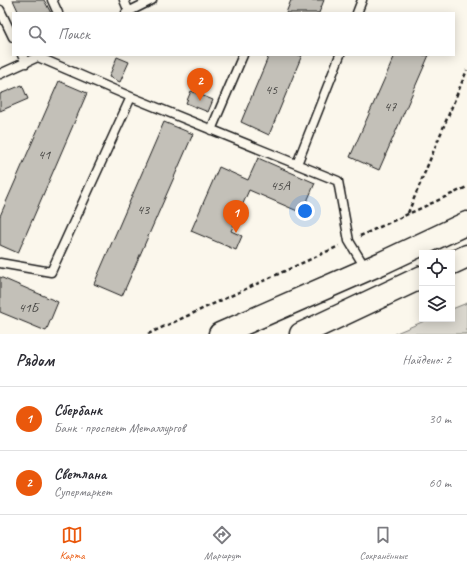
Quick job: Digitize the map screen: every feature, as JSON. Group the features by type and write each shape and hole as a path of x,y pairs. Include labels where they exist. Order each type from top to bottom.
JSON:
{"main road":[{"path":"220,334 467,223"},
{"path":"455,262 467,256"},
{"path":"301,334 419,278"}],"lane":[{"path":"52,0 58,12"},
{"path":"124,0 127,12 152,0"},
{"path":"357,12 362,0"},
{"path":"0,10 12,35"},
{"path":"0,74 24,59 40,56 131,97 338,181 349,241 366,269"},
{"path":"211,130 243,56"},
{"path":"297,164 340,56"},
{"path":"0,263 51,272 131,97"}],"path":[{"path":"408,214 467,70"},
{"path":"148,334 467,187"}],"shaded area":[{"path":"467,303 467,334 394,334 422,322 455,322 455,308"}],"building":[{"path":"13,0 44,0 50,12 19,12"},
{"path":"291,0 324,0 319,12 286,12"},
{"path":"269,56 302,56 269,135 241,122"},
{"path":"395,56 429,56 379,170 350,157"},
{"path":"117,57 129,62 120,82 109,77"},
{"path":"59,81 87,93 18,253 0,245 0,216"},
{"path":"22,85 28,99 0,111 0,94"},
{"path":"191,91 213,100 208,112 186,103"},
{"path":"164,122 193,134 122,296 94,284"},
{"path":"258,158 315,183 302,213 249,190 231,231 242,236 236,250 191,231 219,167 248,180"},
{"path":"0,277 58,302 46,331 0,312"}],"place":[{"name":"Светлана","path":"200,101"},
{"name":"Сбербанк","path":"236,233"}]}
